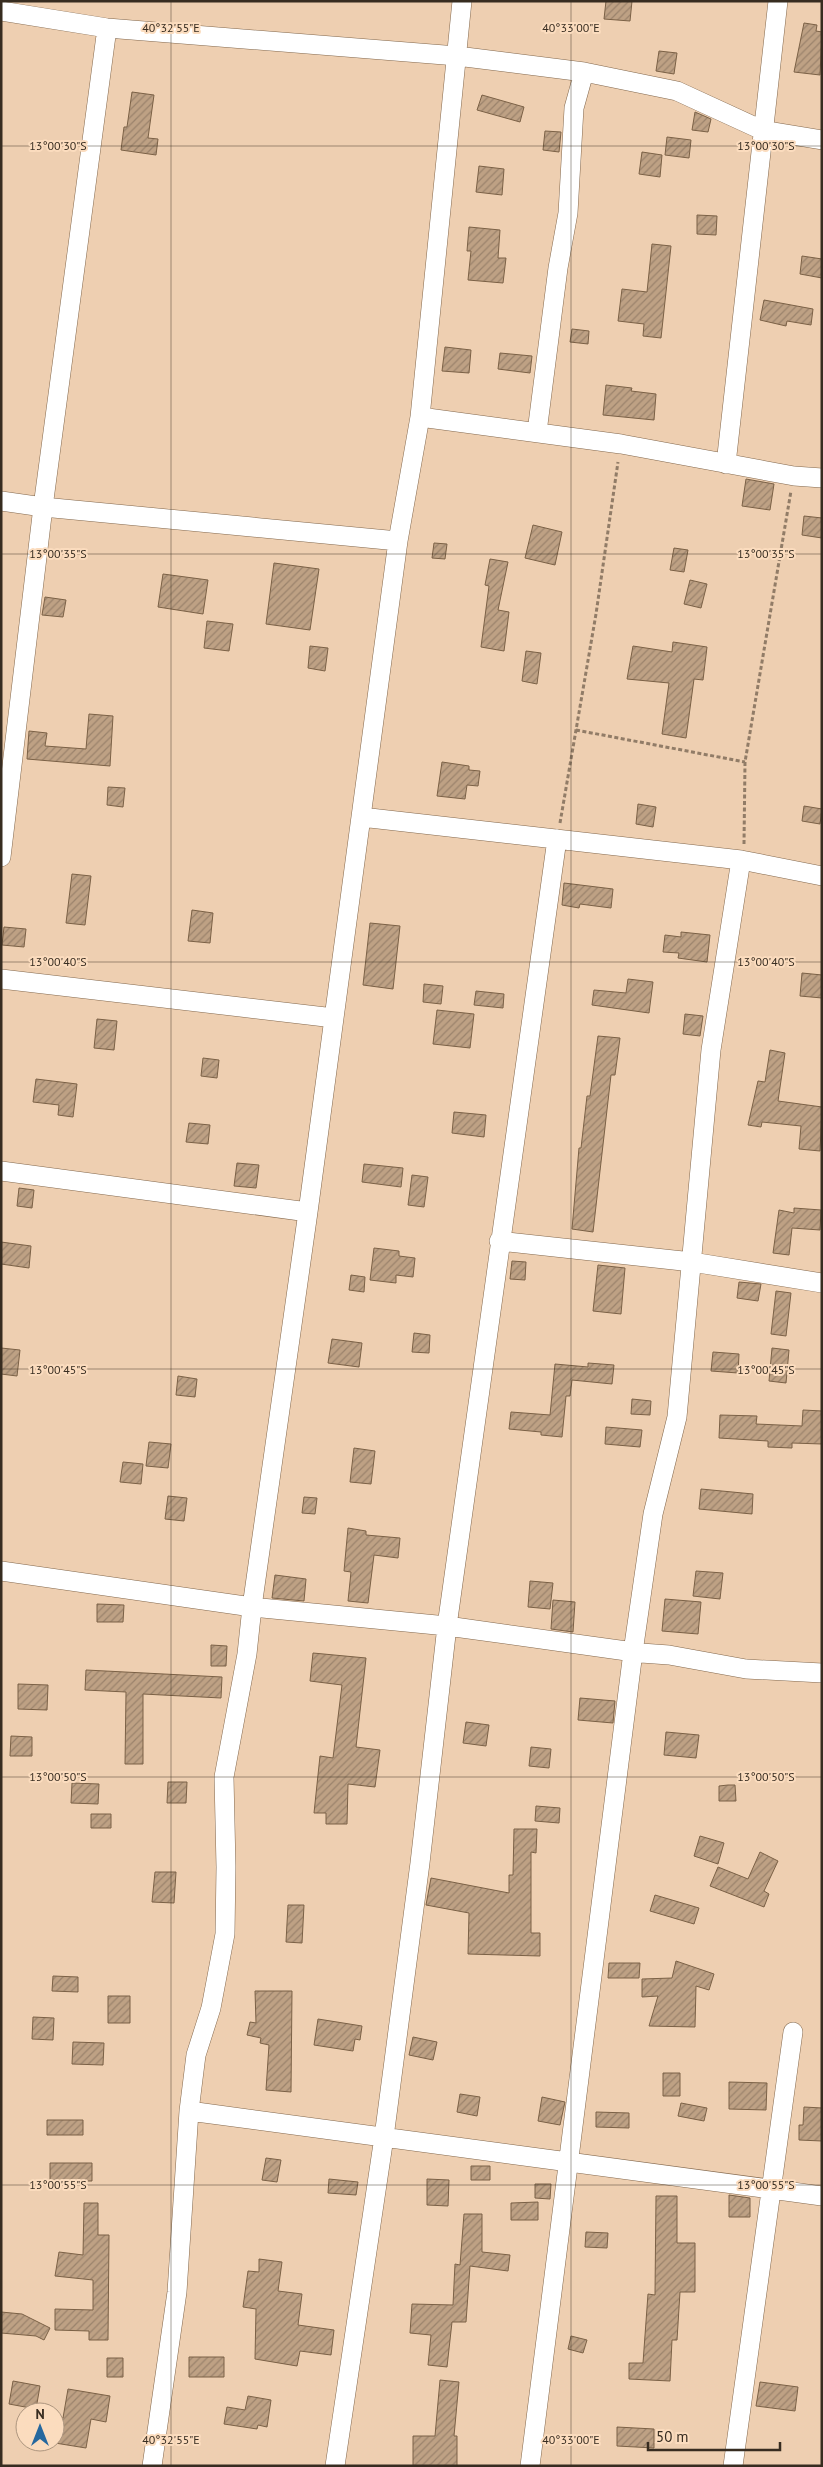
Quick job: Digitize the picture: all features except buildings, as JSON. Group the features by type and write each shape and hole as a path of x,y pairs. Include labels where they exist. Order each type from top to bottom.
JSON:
{"street":[{"path":"152,2466 177,2292 189,2111 196,2055 211,2008 225,1934 224,1777 248,1654 252,1606 308,1212 398,541 420,417 462,1"},
{"path":"726,464 762,130 778,1"},
{"path":"1,11 107,28 457,56 584,72 677,91 762,130 822,140"},
{"path":"1,858 43,507 107,28"},
{"path":"537,432 558,268 568,214 574,108 584,72"},
{"path":"420,417 621,444 794,476 822,478"},
{"path":"1,501 43,507 398,541"},
{"path":"361,817 742,860 822,876"},
{"path":"335,2466 384,2137 420,1863 447,1626 499,1241 557,839"},
{"path":"530,2466 653,1514 677,1417 711,1050 742,860"},
{"path":"1,978 334,1018"},
{"path":"1,1171 308,1212"},
{"path":"499,1241 692,1262 822,1283"},
{"path":"1,1571 252,1606 447,1626 634,1652 669,1655 746,1669 822,1673"},
{"path":"733,2466 773,2189 793,2032"},
{"path":"189,2111 822,2196"}],"path":[{"path":"557,839 596,614 621,444"},
{"path":"742,860 745,762 794,476"},
{"path":"576,730 745,762"}]}
